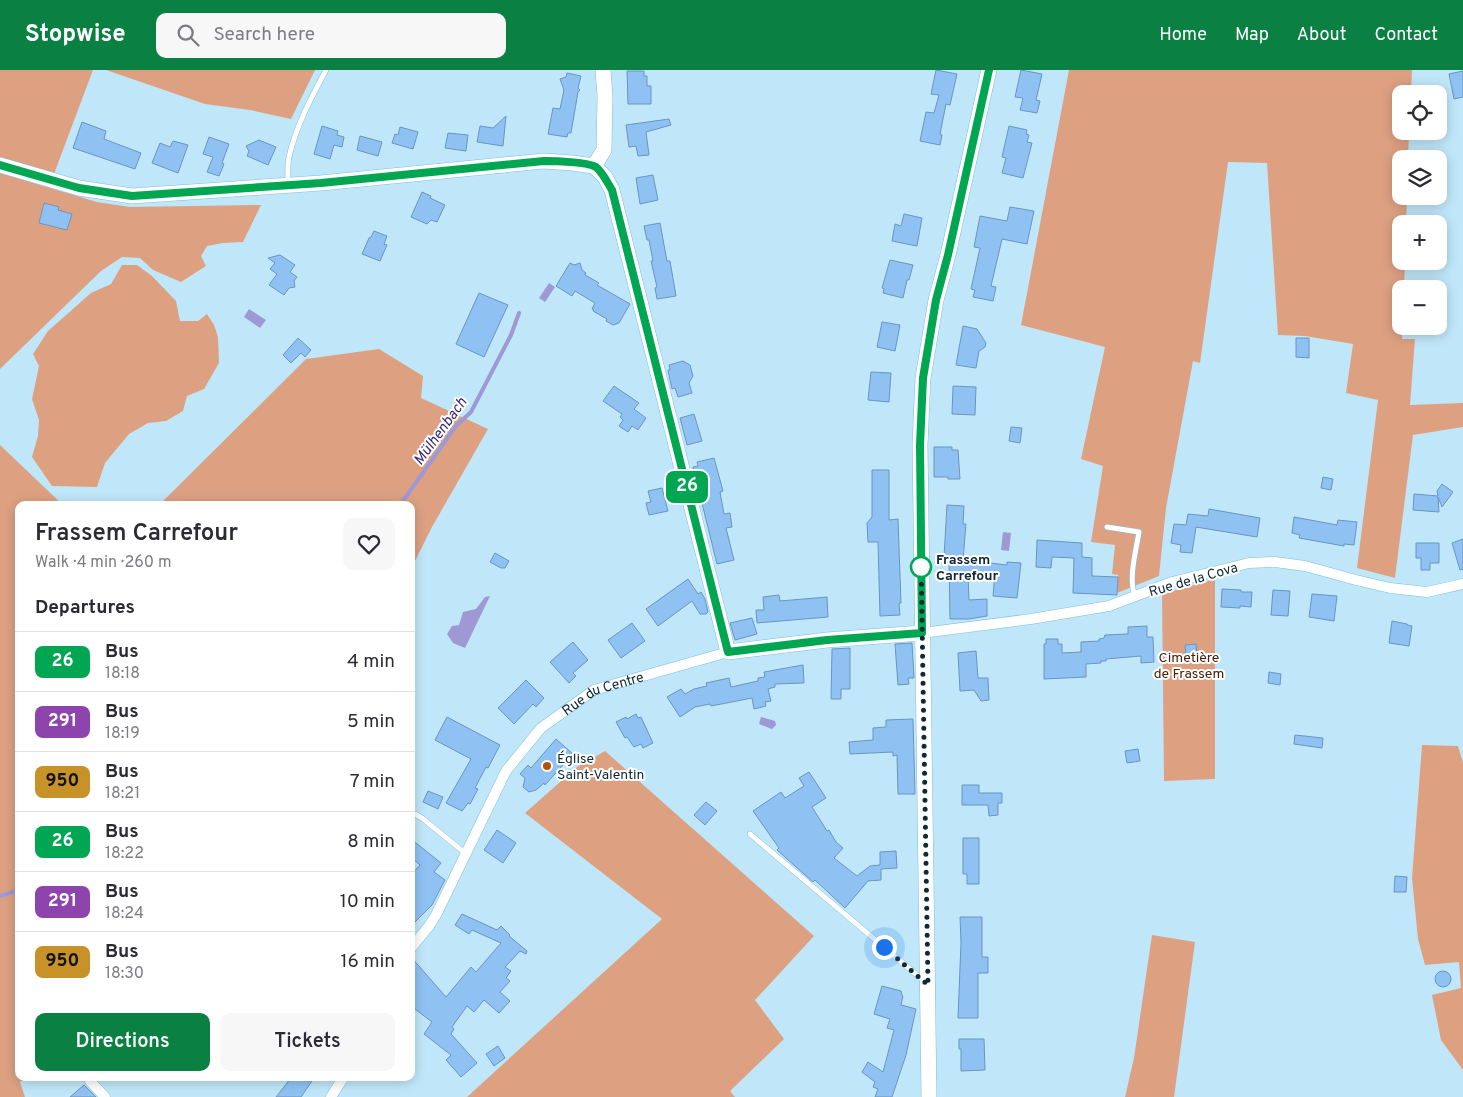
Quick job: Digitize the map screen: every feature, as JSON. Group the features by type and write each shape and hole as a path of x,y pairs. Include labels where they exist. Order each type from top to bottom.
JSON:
{"street":[{"path":"594,166 604,150 605,96 603,70"},
{"path":"929,1097 920,445 923,378 936,300 948,255 989,70"},
{"path":"0,165 79,188 132,196 288,185 544,161 572,162 594,166 605,178 612,190 728,652"},
{"name":"Rue de la Cova","path":"922,633 1031,619 1109,606 1172,582 1249,563 1275,562 1305,566 1390,588 1427,592 1463,584"},
{"name":"Rue du Centre","path":"415,943 436,915 506,771 541,728 594,690 728,652 827,640 922,633"},
{"path":"90,1081 105,1097"},
{"path":"331,1097 340,1081"}],"lane":[{"path":"288,185 288,159 296,133 309,102 326,70"},
{"path":"1107,527 1139,532 1132,576 1132,588 1135,596"},
{"path":"415,814 465,853"},
{"path":"750,834 928,985"}],"green space":[{"path":"0,70 93,70 54,174 0,159"},
{"path":"106,70 315,70 291,119 250,110 205,104"},
{"path":"1069,70 1412,70 1411,85 1392,85 1392,140 1409,140 1408,150 1392,150 1392,205 1407,205 1406,215 1392,215 1392,270 1405,270 1404,280 1392,280 1392,335 1402,335 1402,339 1415,339 1410,405 1463,403 1463,427 1413,435 1395,578 1357,568 1378,400 1346,393 1353,344 1305,336 1278,335 1267,163 1228,162 1200,363 1193,361 1166,508 1159,576 1117,593 1118,575 1112,574 1115,545 1091,542 1103,466 1081,459 1105,347 1021,325"},
{"path":"0,173 97,202 130,207 261,205 243,242 207,246 201,256 206,266 181,282 153,270 140,258 122,257 101,271 0,369"},
{"path":"122,265 137,265 152,276 176,301 180,321 198,321 207,314 214,325 218,337 219,363 204,389 187,396 183,411 166,421 148,423 129,434 105,463 97,487 52,486 32,457 38,436 39,420 32,399 39,366 33,354 48,331 91,293 111,284"},
{"path":"379,349 423,376 421,398 488,429 432,527 415,561 415,501 163,501 306,359"},
{"path":"0,445 59,501 15,501 15,1081 22,1081 20,1082 25,1097 0,1097"},
{"name":"Cimetière de Frassem","path":"1215,579 1215,779 1164,781 1162,594"},
{"path":"1422,745 1458,746 1463,763 1463,1070 1441,1040 1432,995 1461,988 1459,962 1425,965 1418,939 1412,878"},
{"path":"605,751 814,936 755,1000 784,1039 730,1091 735,1097 467,1097 662,919 525,813 577,767"},
{"path":"1152,935 1195,942 1174,1097 1125,1097 1134,1058"}],"shaded area":[{"path":"549,283 555,287 545,302 539,298"},
{"path":"249,309 266,320 260,328 244,317"},
{"path":"1003,532 1011,533 1009,551 1001,550"},
{"path":"490,596 465,648 453,643 447,634 452,626 459,625 463,612 476,609 485,597"},
{"path":"761,717 775,721 776,725 772,729 759,724"}],"building":[{"path":"936,70 957,74 950,105 946,104 940,134 942,135 940,145 920,141 926,112 934,113 939,95 931,94"},
{"path":"1021,70 1042,74 1036,100 1040,101 1037,113 1020,110 1023,98 1015,97"},
{"path":"627,71 644,71 644,76 647,76 647,86 651,86 651,104 628,104"},
{"path":"1463,71 1463,97 1454,99 1449,74"},
{"path":"567,73 581,76 571,133 568,133 567,137 548,134 553,108 560,109 564,90 560,79 566,77"},
{"path":"506,116 503,146 477,142 480,126 493,128"},
{"path":"669,119 671,125 646,132 649,155 638,156 636,146 629,147 626,125"},
{"path":"82,122 106,131 104,139 141,153 135,169 73,148"},
{"path":"322,126 338,131 337,135 344,137 342,147 334,145 330,159 314,154"},
{"path":"1009,126 1027,130 1026,134 1029,135 1027,142 1032,143 1023,178 1002,173 1006,158 1002,157"},
{"path":"400,127 418,132 413,149 392,143 395,134 398,135"},
{"path":"448,133 468,135 466,151 445,148"},
{"path":"360,136 382,142 378,156 357,150"},
{"path":"209,137 229,144 219,176 207,172 213,157 203,154"},
{"path":"259,140 276,147 268,165 247,156 249,151 246,146"},
{"path":"173,141 188,145 178,173 152,163 160,143 170,147"},
{"path":"653,175 658,200 640,204 636,178"},
{"path":"422,192 445,205 437,222 431,220 427,224 411,217"},
{"path":"44,203 59,207 58,210 72,214 67,230 39,223"},
{"path":"1010,207 1034,211 1027,244 1002,239 991,286 996,287 993,301 973,297 975,290 971,289 980,248 974,247 980,216 1007,221"},
{"path":"904,214 922,218 917,246 892,241 895,224 901,226"},
{"path":"660,223 667,261 670,261 676,296 657,299 655,288 657,287 651,261 653,261 644,226"},
{"path":"374,231 387,236 384,244 387,245 380,261 362,254"},
{"path":"280,255 295,265 290,272 297,277 294,281 295,287 289,288 284,295 269,285 277,274 270,269 275,263 268,258"},
{"path":"890,260 913,265 903,298 883,293 884,289 882,288"},
{"path":"570,263 574,265 580,263 582,270 586,273 585,275 599,283 597,285 630,304 619,323 613,325 606,321 607,319 593,311 595,303 575,291 572,296 556,286"},
{"path":"479,293 508,305 484,357 456,344"},
{"path":"882,322 900,325 895,351 877,347"},
{"path":"963,326 977,329 986,343 985,347 979,351 976,368 956,365"},
{"path":"298,338 311,350 305,357 301,353 291,363 283,355"},
{"path":"1296,338 1309,338 1309,358 1296,357"},
{"path":"683,361 690,365 693,376 689,383 692,393 678,397 675,388 672,389 668,370 670,370 669,365"},
{"path":"871,372 891,373 889,402 868,400"},
{"path":"614,386 639,403 634,409 646,418 638,430 632,426 628,432 619,426 623,420 620,417 622,414 603,401"},
{"path":"953,386 976,387 975,415 952,414"},
{"path":"694,414 702,441 687,445 680,418"},
{"path":"1011,427 1022,428 1020,443 1009,441"},
{"path":"934,447 952,447 952,450 958,450 960,479 934,477"},
{"path":"714,458 723,491 720,492 724,514 730,513 732,527 726,528 734,560 717,564 693,467 698,466 697,462"},
{"path":"872,470 889,470 889,520 898,519 900,615 880,616 878,542 868,542 867,523 872,517"},
{"path":"1323,477 1333,479 1331,490 1321,488"},
{"path":"1442,484 1453,492 1442,507 1438,497 1439,512 1413,510 1414,494 1438,496 1437,491"},
{"path":"662,488 668,511 649,515 646,503 651,502 648,491"},
{"path":"947,505 964,506 963,524 966,524 963,560 979,559 982,562 1007,565 1007,562 1021,563 1017,598 993,596 995,573 968,574 969,600 987,599 987,616 969,619 950,619 949,558 944,557"},
{"path":"1209,509 1260,518 1257,537 1196,527 1192,553 1180,552 1181,545 1171,543 1174,524 1186,525 1188,514 1208,516"},
{"path":"1294,517 1337,525 1338,520 1357,522 1354,545 1344,544 1344,546 1299,538 1300,535 1292,533"},
{"path":"1463,539 1463,569 1460,570 1452,543"},
{"path":"1037,540 1082,543 1082,557 1092,558 1092,576 1118,577 1117,595 1073,593 1074,558 1052,557 1051,568 1036,567"},
{"path":"1416,543 1439,543 1439,563 1430,563 1430,570 1421,570 1421,558 1416,558"},
{"path":"495,553 509,561 505,568 490,562"},
{"path":"688,579 698,594 701,592 708,612 700,614 692,601 658,626 646,609"},
{"path":"1222,589 1252,592 1251,607 1221,607"},
{"path":"1273,590 1290,591 1288,616 1271,615"},
{"path":"1312,594 1337,596 1334,621 1309,617"},
{"path":"779,595 780,601 827,597 828,617 757,623 756,610 764,610 763,597"},
{"path":"752,618 757,634 735,640 730,623"},
{"path":"1392,621 1412,626 1409,646 1389,643"},
{"path":"632,623 645,641 621,658 608,640"},
{"path":"1147,626 1147,637 1153,637 1154,662 1141,663 1141,656 1106,659 1106,661 1101,661 1101,663 1086,664 1086,677 1044,679 1044,644 1046,644 1046,639 1058,639 1058,644 1062,644 1062,653 1081,652 1081,642 1099,641 1105,635 1128,634 1128,627"},
{"path":"573,642 588,660 573,673 576,676 569,683 550,662"},
{"path":"912,643 914,678 908,678 909,684 898,685 895,644"},
{"path":"1196,644 1197,656 1186,657 1185,645"},
{"path":"850,648 850,689 841,689 841,699 831,699 832,649"},
{"path":"976,651 978,678 988,678 989,700 981,701 974,690 960,691 958,653"},
{"path":"803,665 804,683 775,684 775,687 768,689 771,701 765,702 766,706 754,709 752,698 711,706 710,704 695,707 680,717 667,697 681,689 685,694 694,689 707,686 706,683 729,678 731,687 758,681 758,678 765,677 764,672"},
{"path":"1269,672 1281,674 1280,685 1268,683"},
{"path":"526,680 544,698 536,707 533,704 514,724 498,708"},
{"path":"636,714 638,718 641,717 653,743 643,748 641,744 634,747 627,737 625,738 616,722"},
{"path":"447,717 500,745 475,788 478,789 470,804 468,803 462,811 446,803 471,759 435,740"},
{"path":"913,719 915,794 898,794 897,755 893,756 893,752 850,754 849,742 873,740 873,728 886,727 886,720"},
{"path":"1295,735 1323,738 1322,748 1294,744"},
{"name":"Église Saint-Valentin","path":"556,739 573,754 545,785 544,783 536,790 529,792 523,787 525,778 520,774 528,765 531,768"},
{"path":"1138,749 1140,761 1127,763 1125,751"},
{"path":"809,772 826,798 812,807 827,831 829,830 836,842 843,848 834,858 857,876 870,866 880,865 880,852 896,851 897,868 881,869 881,880 868,881 845,908 815,880 813,882 777,850 779,848 753,811 781,792 785,798 804,786 799,778"},
{"path":"962,785 979,785 979,793 1002,793 1002,803 998,803 998,815 989,816 988,805 962,805"},
{"path":"428,791 443,797 438,809 423,802"},
{"path":"706,802 717,811 705,825 694,815"},
{"path":"497,830 516,843 503,863 484,850"},
{"path":"963,838 979,838 979,884 967,884 967,874 963,874"},
{"path":"415,842 441,863 434,872 445,880 432,905 415,922 415,871 420,865 415,861"},
{"path":"1395,876 1407,877 1406,892 1394,892"},
{"path":"462,914 497,930 501,926 509,936 527,951 526,954 520,951 505,967 511,971 506,978 510,981 500,992 510,1001 499,1013 484,1000 474,1012 467,1006 452,1027 454,1029 451,1034 477,1063 461,1077 446,1060 451,1055 424,1034 432,1022 415,1009 415,962 446,997 471,967 476,972 501,943 472,930 469,934 455,925"},
{"path":"960,917 982,917 982,957 988,957 988,973 978,973 978,1018 958,1018 961,943"},
{"path":"1443,971 1451,979 1443,987 1435,979"},
{"path":"882,986 901,991 903,996 901,1005 916,1009 906,1055 892,1097 875,1097 878,1089 873,1087 875,1082 862,1072 868,1062 883,1072 894,1030 887,1028 890,1019 874,1014"},
{"path":"959,1039 984,1039 985,1070 961,1071"},
{"path":"498,1046 505,1058 494,1066 486,1054"},
{"path":"289,1081 312,1081 301,1097 276,1097"},
{"path":"84,1085 96,1097 70,1097"}],"waterway":[{"name":"Mülhenbach","path":"403,501 456,426 471,412 511,335 519,313"},
{"name":"Mülhenbach","path":"0,896 15,891"}],"bus line":[{"name":"26","path":"0,165 79,188 132,196 321,183 544,161 572,162 594,166 605,178 612,190 728,652 827,640 922,633 920,445 923,378 936,300 948,255 989,70"}],"place":[{"name":"Frassem Carrefour","path":"921,567"},
{"name":"Église Saint-Valentin","path":"547,766"}],"route":[{"path":"884,947 928,985 921,558 921,567"}]}
